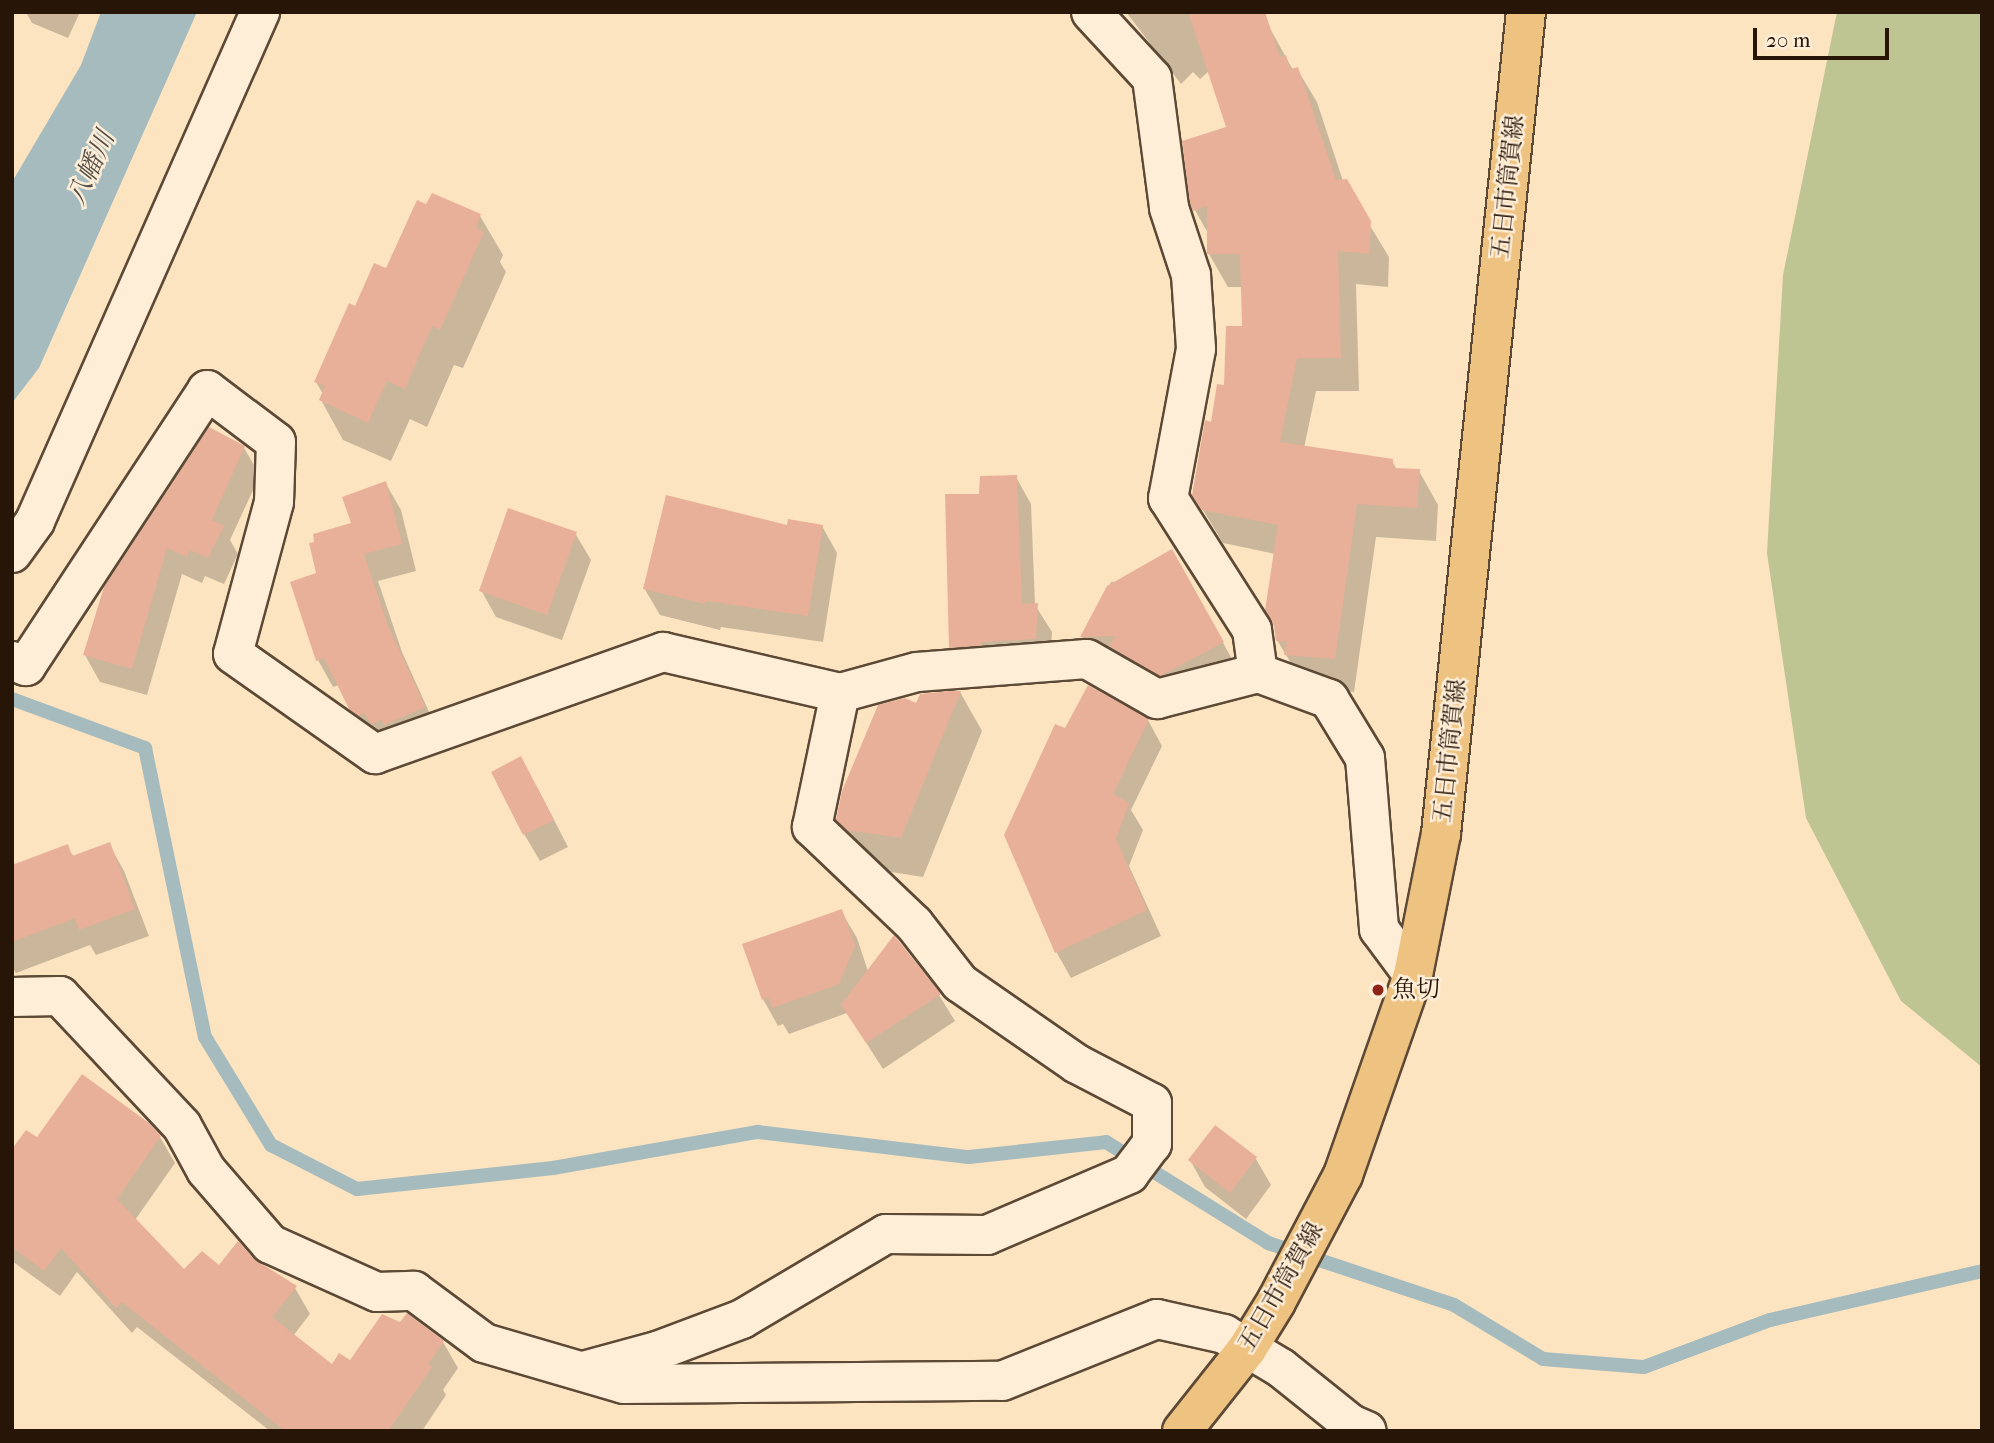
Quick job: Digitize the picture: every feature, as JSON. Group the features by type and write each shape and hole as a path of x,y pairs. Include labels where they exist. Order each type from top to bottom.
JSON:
{"main road":[{"name":"五日市筒賀線","path":"1182,1431 1247,1349 1276,1302 1343,1175 1413,975 1441,834 1526,12"}],"street":[{"path":"12,552 35,521 260,12"},
{"path":"1091,12 1152,78 1169,208 1191,275 1196,348 1168,498 1252,630 1258,673"},
{"path":"12,661 26,666 207,390 276,442 274,502 233,654 375,754 663,652 840,693 917,672 1087,659 1157,699 1258,673 1329,699 1365,758 1379,929 1413,975"},
{"path":"581,1371 657,1351 741,1319 886,1234 987,1235 1129,1174 1152,1143 1152,1103 1077,1065 960,983 914,924 812,827 840,693"},
{"path":"12,997 60,996 182,1126 206,1170 270,1244 377,1292 414,1291 484,1343 624,1384 1002,1381 1157,1319 1224,1334 1281,1368 1351,1424 1367,1431"}],"green space":[{"path":"1837,12 1982,12 1982,1067 1901,1001 1806,818 1767,553 1783,275"}],"water":[{"name":"八幡川","path":"101,12 197,12 39,368 12,403 12,182 81,65"}],"building":[{"path":"1188,12 1265,12 1280,57 1286,55 1290,69 1298,67 1336,180 1347,179 1371,221 1369,254 1338,251 1341,358 1297,358 1280,442 1393,459 1393,468 1420,469 1417,508 1357,504 1335,659 1284,655 1287,642 1276,641 1274,626 1265,610 1278,525 1202,510 1192,495 1205,420 1211,422 1217,384 1224,385 1226,326 1242,326 1240,254 1207,254 1207,206 1193,211 1190,203 1182,141 1226,127"},
{"path":"432,193 481,214 476,228 484,232 440,330 432,326 405,389 387,381 368,423 319,400 325,386 314,382 349,303 355,306 374,263 386,268 417,200 426,204"},
{"path":"209,427 245,446 212,520 224,526 208,558 190,550 187,557 167,548 132,669 83,655 104,587"},
{"path":"1017,475 1022,604 1038,603 1036,639 982,642 981,645 949,648 945,494 979,494 980,476"},
{"path":"386,481 402,544 364,554 387,623 425,707 384,725 382,720 371,724 364,713 358,716 349,709 324,658 316,661 290,582 316,573 309,543 314,542 313,534 351,523 342,497"},
{"path":"666,495 787,525 788,519 823,525 808,616 706,601 705,604 643,589"},
{"path":"508,508 577,532 547,615 479,591"},
{"path":"1172,549 1224,642 1160,676 1109,646 1115,636 1080,637 1107,586"},
{"path":"1088,685 1149,719 1113,794 1129,803 1116,839 1147,910 1055,953 1004,835 1055,724 1065,728"},
{"path":"961,691 901,838 847,830 836,820 842,791 878,705 905,698 916,703 920,694"},
{"path":"521,756 554,820 523,835 491,772"},
{"path":"110,842 135,909 79,930 75,918 12,942 12,865 68,844 72,856"},
{"path":"842,909 855,946 839,984 772,1008 768,997 762,1000 742,944"},
{"path":"894,935 941,994 866,1043 841,1005"},
{"path":"82,1074 149,1123 161,1136 117,1199 184,1269 202,1251 219,1265 238,1241 254,1259 297,1286 272,1317 332,1364 339,1353 350,1360 382,1314 400,1322 407,1313 444,1341 428,1364 432,1367 388,1431 285,1431 122,1302 116,1308 61,1248 44,1271 12,1247 12,1149 26,1130 37,1137"},
{"path":"1215,1125 1257,1157 1230,1193 1188,1160"}],"waterway":[{"path":"12,699 145,748 205,1037 271,1145 357,1189 553,1168 758,1132 969,1157 1106,1142 1268,1243 1454,1305 1543,1359 1644,1367 1770,1320 1982,1271"}],"place":[{"name":"魚切","path":"1378,990"}]}
